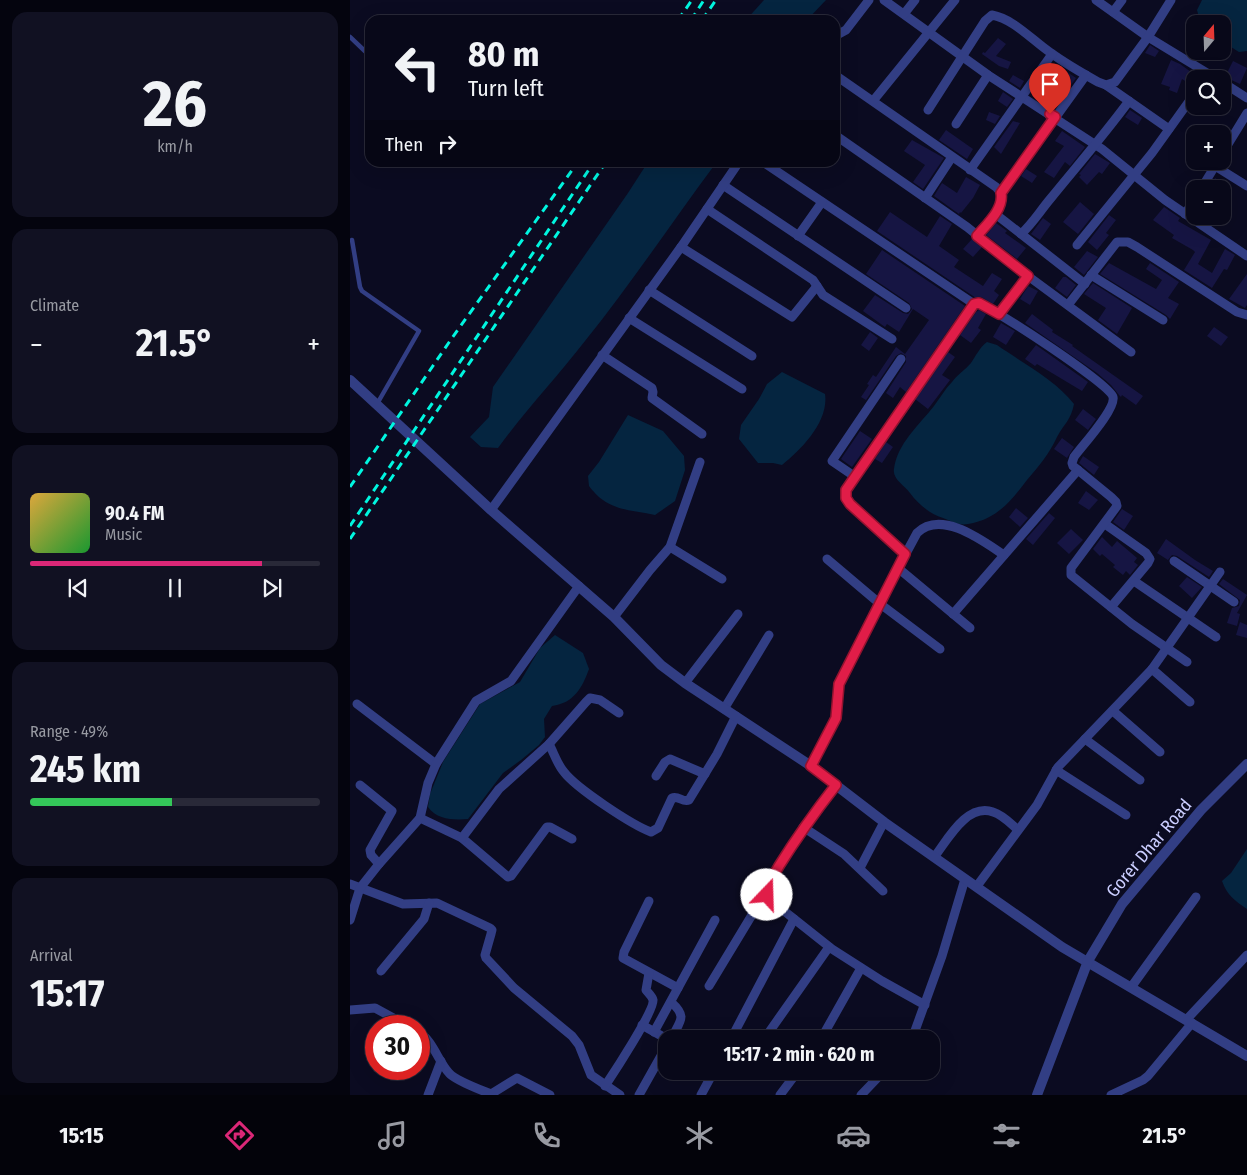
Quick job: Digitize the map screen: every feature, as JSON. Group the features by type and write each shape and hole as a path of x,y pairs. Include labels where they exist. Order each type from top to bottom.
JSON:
{"street":[{"path":"840,33 846,30 869,0"},
{"path":"884,0 988,75 1096,145 1135,174 1165,200 1247,256"},
{"path":"904,14 915,0"},
{"path":"872,101 955,0"},
{"path":"1096,0 1197,70"},
{"path":"1113,12 1122,0"},
{"path":"1106,85 1115,82 1171,0"},
{"path":"928,110 985,21 992,15 999,16 1052,54 1106,85 1169,130"},
{"path":"970,170 1052,54"},
{"path":"956,124 988,75"},
{"path":"977,236 997,212 1001,201 1001,193 1086,75"},
{"path":"840,79 996,187 1001,193"},
{"path":"1231,88 1247,98"},
{"path":"1021,234 1032,224 1049,200 1096,145 1129,102"},
{"path":"1077,245 1135,174 1186,106"},
{"path":"1231,139 1247,113"},
{"path":"840,138 977,236 1131,352"},
{"path":"925,198 952,157"},
{"path":"491,510 736,167"},
{"path":"770,167 974,304 979,303 999,314 1094,378 1112,395 1112,405 1107,415 1072,461 1073,466 1116,502 1116,510 1073,565 1070,572 1076,581 1132,624 1187,662"},
{"path":"1225,170 1247,186"},
{"path":"723,185 906,308"},
{"path":"798,236 822,202"},
{"path":"707,209 813,280 822,295 892,339"},
{"path":"997,212 998,216 1085,284"},
{"path":"1068,305 1117,242 1128,242 1237,312 1247,315"},
{"path":"681,246 792,317 817,286"},
{"path":"1092,275 1163,320"},
{"path":"999,314 1028,276"},
{"path":"649,290 752,356"},
{"path":"905,554 846,498 846,490 974,304"},
{"path":"629,318 742,389"},
{"path":"602,354 652,388 652,398 702,434"},
{"path":"854,476 832,461 901,359"},
{"path":"350,380 491,510 614,617 661,665 685,683 811,766 884,822 935,856 1066,950 1132,986 1247,1056"},
{"path":"614,617 670,547 700,462"},
{"path":"953,614 1078,470"},
{"path":"1105,524 1149,556 1149,561 1111,607"},
{"path":"811,766 836,718 839,684 879,603 917,533 922,528 932,525 957,528 967,531 1004,555"},
{"path":"670,547 722,579"},
{"path":"827,559 879,603 940,649"},
{"path":"1174,561 1234,602"},
{"path":"898,568 970,628"},
{"path":"977,886 1042,797 1056,770 1152,669 1220,572"},
{"path":"1134,581 1188,616 1216,637"},
{"path":"350,920 360,888 420,818 428,783 436,764 476,701 511,681 578,586"},
{"path":"685,683 738,614"},
{"path":"724,709 769,635"},
{"path":"1152,669 1190,702"},
{"path":"462,838 499,790 549,744 590,698 600,700 619,713"},
{"path":"357,704 436,764"},
{"path":"1113,711 1160,752"},
{"path":"549,744 560,766 572,781 623,816 652,832 658,828 672,798 685,801 690,800 736,716"},
{"path":"1085,739 1140,780"},
{"path":"656,776 665,762 670,759 705,774"},
{"name":"Gorer Dhar Road","path":"1037,1095 1088,961 1122,904 1201,810 1247,764"},
{"path":"1056,770 1126,815"},
{"path":"360,785 392,811 370,850 371,855 379,864"},
{"path":"709,986 804,827 836,785"},
{"path":"935,856 967,817 976,813 991,811 1018,830"},
{"path":"420,818 462,838 508,877 511,876 547,827 572,839"},
{"path":"860,868 884,822"},
{"path":"804,827 844,854 883,891"},
{"path":"915,1030 944,948 965,879"},
{"path":"350,884 407,905 437,903 490,928 491,934 485,955 486,958 514,988 576,1040 591,1075 620,1095"},
{"path":"767,890 769,899 829,947 925,1005"},
{"path":"1132,986 1196,897"},
{"path":"649,901 622,956 625,960 678,988"},
{"path":"381,971 424,919 429,903"},
{"path":"737,1030 794,919"},
{"path":"654,1032 715,920"},
{"path":"771,1030 829,947"},
{"path":"1111,1095 1148,1076 1190,1021 1247,955"},
{"path":"826,1030 861,968"},
{"path":"605,1086 642,1025 653,1000 646,990 649,973"},
{"path":"671,1002 680,1010 681,1018 675,1030"},
{"path":"350,1010 375,1008 388,1015"},
{"path":"642,1025 658,1034"},
{"path":"430,1044 449,1073 489,1093 493,1094 517,1078 550,1095"},
{"path":"428,1095 441,1061"},
{"path":"639,1095 658,1061"},
{"path":"701,1095 709,1080"},
{"path":"780,1095 791,1080"},
{"path":"867,1093 877,1080"}],"lane":[{"path":"350,37 365,51"},
{"path":"352,240 362,292 419,331 377,405"}],"water":[{"path":"764,0 826,0 812,15 750,15"},
{"path":"1202,0 1247,0 1247,51 1239,52 1231,47 1231,15 1198,15 1197,10"},
{"path":"645,167 713,167 602,319 498,448 481,447 470,437 489,417 493,387"},
{"path":"987,342 997,345 1038,372 1058,387 1074,404 1069,418 1047,454 1009,502 987,518 978,522 961,524 933,514 925,508 897,479 894,469 899,451 904,443 956,377 971,363"},
{"path":"782,372 825,394 823,414 805,443 782,465 758,463 739,439 741,425 767,384"},
{"path":"628,415 663,431 684,456 685,470 675,501 655,515 609,504 601,499 589,486 588,476 599,462"},
{"path":"555,635 583,653 589,669 580,688 566,702 552,706 544,719 545,737 539,745 503,773 468,819 452,819 436,814 428,807 430,794 443,762 480,704 520,682 540,648"},
{"path":"1247,849 1247,909 1232,897 1222,881 1231,873"}],"building":[{"path":"998,38 1006,44 996,56 1011,62 1008,69 999,66 982,54"},
{"path":"1150,45 1159,51 1155,57 1145,53"},
{"path":"1171,60 1188,70 1186,70 1186,81 1182,79 1177,93 1169,90 1170,87 1161,84"},
{"path":"1233,61 1247,68 1240,84 1231,80 1231,70 1228,70"},
{"path":"1067,72 1076,78 1055,107 1046,100"},
{"path":"1013,75 1024,81 1020,88 1009,81"},
{"path":"1003,92 1013,99 1007,107 998,101"},
{"path":"1130,110 1142,118 1138,125 1125,117"},
{"path":"989,112 1000,116 995,124 986,120"},
{"path":"1013,121 1020,123 1001,154 994,147"},
{"path":"946,130 973,149 967,159 939,140"},
{"path":"1062,131 1085,147 1070,166 1065,162 1054,178 1044,172 1064,146 1055,141"},
{"path":"912,140 944,158 923,189 913,182 925,165 904,151"},
{"path":"1095,154 1110,163 1102,174 1099,172 1087,185 1079,177 1081,175 1079,174"},
{"path":"1026,169 1037,176 1032,183 1021,176"},
{"path":"966,177 980,185 973,198 959,214 934,196 942,183 957,193"},
{"path":"1080,202 1094,214 1078,234 1063,222"},
{"path":"1164,207 1180,218 1178,221 1211,240 1198,264 1212,273 1225,249 1235,255 1227,270 1224,269 1212,288 1184,270 1195,252 1172,238 1174,235 1153,220"},
{"path":"890,212 927,237 940,216 952,224 939,246 959,260 954,267 983,286 992,273 1002,279 994,291 999,295 993,304 981,297 976,298 877,231"},
{"path":"1109,215 1116,220 1106,233 1109,235 1097,250 1088,242"},
{"path":"1043,218 1051,224 1040,240 1031,234"},
{"path":"996,223 1007,231 1005,233 1026,248 1017,259 986,235"},
{"path":"972,239 982,247 973,257 963,249"},
{"path":"882,250 965,306 906,392 900,387 893,398 886,393 906,362 906,356 901,353 896,356 866,400 861,397 873,375 876,377 896,347 905,354 929,320 913,309 899,332 887,324 885,327 863,311 875,295 903,313 908,314 912,309 909,303 866,274"},
{"path":"1087,251 1098,257 1084,275 1074,267"},
{"path":"1109,263 1156,289 1162,280 1146,269 1150,263 1179,282 1168,298 1179,304 1170,319 1100,274"},
{"path":"1247,274 1247,305 1245,308 1229,299"},
{"path":"1063,277 1066,277 1076,285 1067,297 1055,288"},
{"path":"1093,283 1132,308 1117,334 1098,320 1106,308 1084,294"},
{"path":"1028,286 1038,291 1030,305 1020,299"},
{"path":"979,310 986,314 978,328 981,330 971,343 960,335"},
{"path":"1032,314 1053,330 1052,332 1143,396 1136,405 1122,395 1121,397 1097,373 1025,323"},
{"path":"1001,323 1015,331 1006,345 993,337"},
{"path":"1214,327 1228,337 1221,346 1207,336"},
{"path":"870,332 878,338 869,351 861,345"},
{"path":"1036,345 1088,382 1082,391 1037,364 1035,366 1025,359"},
{"path":"948,352 955,357 942,375 950,380 928,409 915,399"},
{"path":"1083,409 1096,419 1088,430 1075,420"},
{"path":"860,431 872,439 852,467 841,459"},
{"path":"1062,438 1074,447 1067,458 1054,449"},
{"path":"886,442 893,447 882,463 875,459 865,474"},
{"path":"1083,456 1099,467 1094,475 1079,463"},
{"path":"1086,491 1098,500 1089,510 1078,503"},
{"path":"1016,508 1028,518 1020,527 1009,517"},
{"path":"1122,509 1133,516 1124,530 1113,522"},
{"path":"1049,513 1055,518 1033,545 1026,539"},
{"path":"1071,529 1083,540 1069,554 1057,543"},
{"path":"1102,537 1112,547 1117,541 1137,558 1134,562 1138,565 1130,575 1126,571 1123,575 1113,567 1115,565 1102,554 1100,556 1093,549"},
{"path":"1166,539 1213,571 1209,577 1177,556 1172,555 1168,560 1157,553"},
{"path":"1187,577 1202,587 1192,598 1179,586"},
{"path":"1223,579 1247,595 1237,613 1240,614 1237,626 1227,623 1232,608 1239,606 1240,600 1219,584"},
{"path":"1240,622 1247,625 1247,638 1236,635"}],"railway":[{"path":"682,15 692,0"},
{"path":"694,15 704,0"},
{"path":"706,15 716,0"},
{"path":"350,487 452,338 574,167"},
{"path":"350,526 591,167"},
{"path":"350,539 603,167"}],"route":[{"path":"767,895 771,881 797,835 836,785 811,766 836,718 839,684 905,554 850,504 845,495 846,490 974,304 983,304 999,314 1028,276 977,236 997,212 1001,201 1001,193 1055,117 1050,114"}]}
